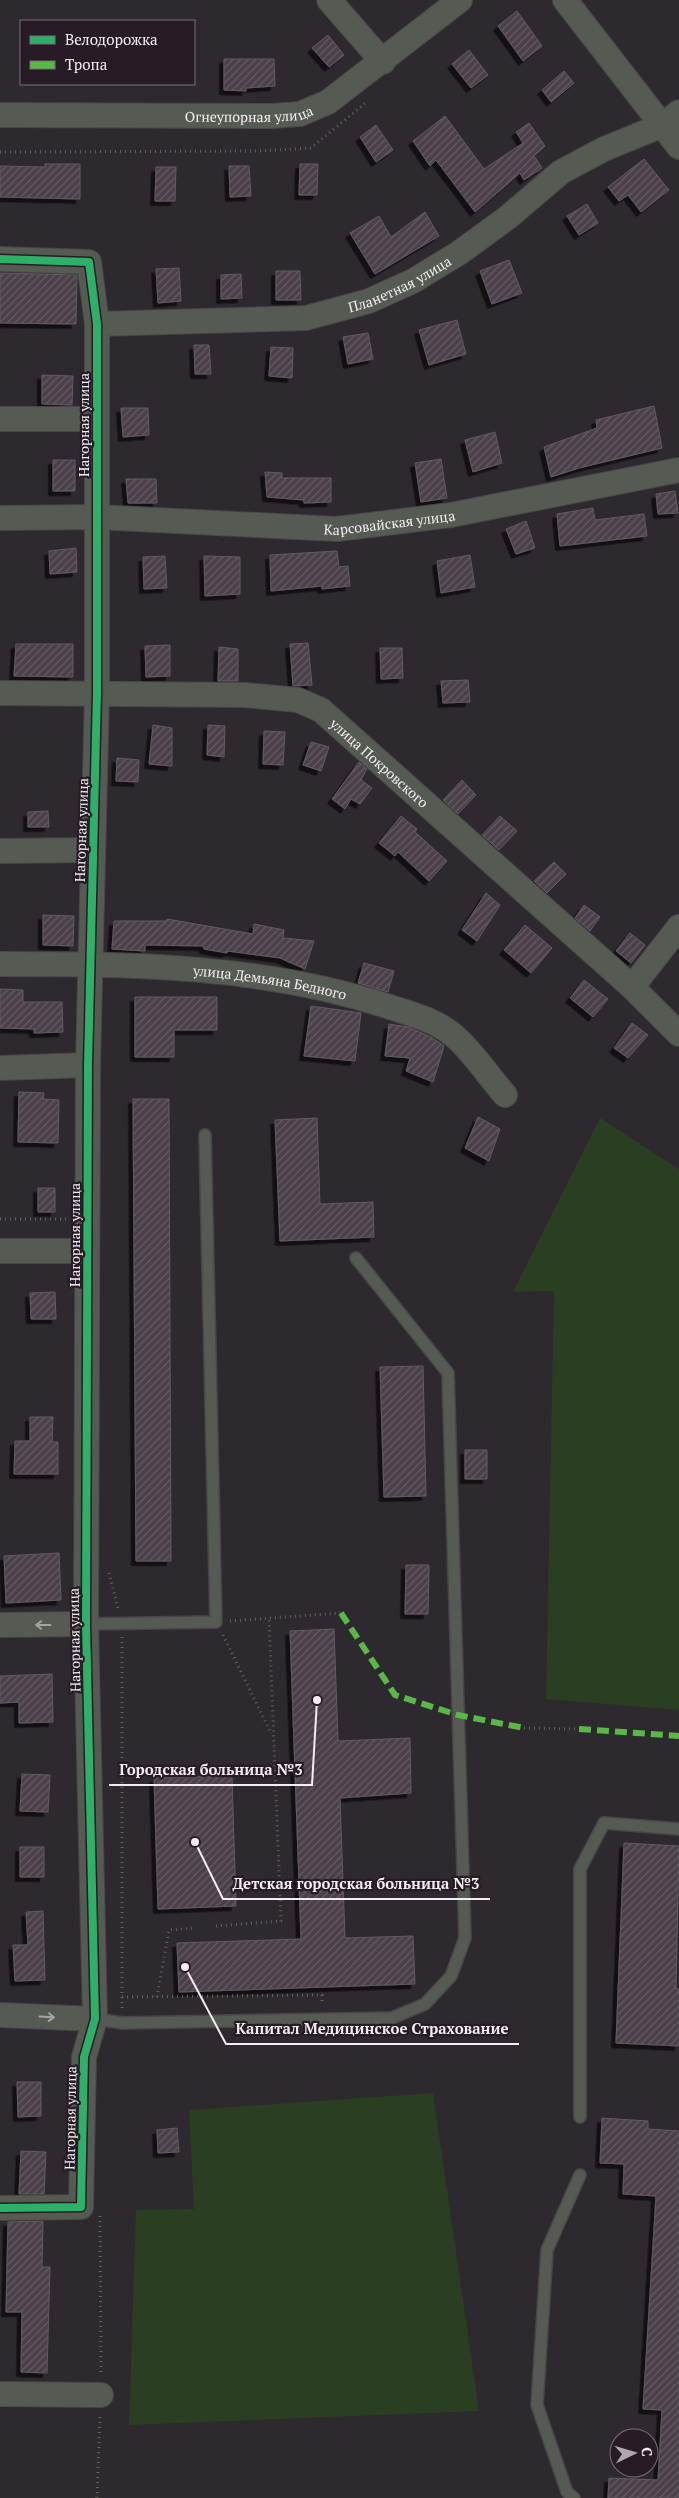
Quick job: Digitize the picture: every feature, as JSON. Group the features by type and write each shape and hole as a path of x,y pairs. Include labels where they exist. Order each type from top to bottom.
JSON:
{"street":[{"path":"329,0 383,62"},
{"name":"Огнеупорная улица","path":"0,115 287,116 312,110 328,102 383,62 460,0"},
{"path":"565,0 671,119 679,147"},
{"name":"Планетная улица","path":"96,324 306,318 369,301 413,281 459,253 507,218 560,172 604,149 671,119"},
{"name":"Нагорная улица","path":"0,259 90,262 96,324 97,693 88,1065 86,1251 86,1624 95,2019 84,2057 81,2207"},
{"path":"0,420 95,418"},
{"name":"Карсовайская улица","path":"0,518 96,516 337,529 451,515 679,470"},
{"name":"улица Покровского","path":"0,693 245,695 298,700 321,710 632,987 679,1034"},
{"path":"0,851 93,850"},
{"path":"632,987 679,927"},
{"name":"улица Демьяна Бедного","path":"0,964 90,964 221,970 304,984 369,1000 432,1021 454,1035 505,1095"},
{"path":"0,1068 88,1065"},
{"path":"0,1251 86,1251"},
{"path":"0,1625 86,1624"},
{"path":"0,2015 95,2019"},
{"path":"0,2208 81,2207"},
{"path":"0,2394 101,2395"}],"lane":[{"path":"86,1624 216,1622 205,1135"},
{"path":"95,2019 123,2023 323,2021 392,2018 425,2004 451,1976 465,1938 448,1373 356,1258"},
{"path":"580,2117 580,1869 604,1823 679,1829"},
{"path":"574,2498 567,2492 538,2404 547,2250 580,2174"}],"path":[{"path":"0,1219 87,1220"},
{"path":"108,1571 122,1624 123,2023"},
{"path":"239,1621 341,1613"},
{"path":"216,1926 281,1921 272,1734 269,1619"},
{"path":"216,1622 272,1734"},
{"path":"524,1728 580,1729"},
{"path":"157,1997 168,1930 195,1928"},
{"path":"122,1997 322,1995 323,2021"},
{"path":"81,2207 100,2208 101,2395 97,2498"}],"green space":[{"path":"600,1118 679,1169 679,1710 546,1699 554,1291 513,1292"},
{"path":"433,2093 479,2411 129,2425 136,2210 194,2209 189,2110"}],"building":[{"path":"517,11 542,46 523,61 498,26"},
{"path":"328,35 344,55 329,67 312,48"},
{"path":"469,50 488,75 471,88 452,64"},
{"path":"224,59 274,59 275,86 246,88 246,91 224,90"},
{"path":"564,71 574,83 551,102 542,90"},
{"path":"445,116 484,169 523,143 516,132 529,123 545,146 534,156 542,168 524,180 520,173 475,212 436,160 430,166 413,141"},
{"path":"376,125 393,150 376,162 360,137"},
{"path":"644,159 669,190 641,212 628,195 619,201 608,187"},
{"path":"45,164 80,164 80,199 0,197 0,166 45,167"},
{"path":"300,164 318,164 317,195 299,195"},
{"path":"229,166 249,166 251,196 230,197"},
{"path":"156,167 176,167 175,201 155,201"},
{"path":"587,204 598,223 579,235 567,216"},
{"path":"425,212 439,236 375,274 350,233 379,216 391,237"},
{"path":"509,260 522,293 492,304 480,271"},
{"path":"179,268 181,301 158,303 156,269"},
{"path":"276,271 300,271 301,300 276,300"},
{"path":"0,273 77,275 76,324 0,323"},
{"path":"241,274 242,298 221,299 221,275"},
{"path":"457,320 466,354 429,365 419,330"},
{"path":"368,333 373,359 348,364 343,337"},
{"path":"194,345 209,345 211,374 195,374"},
{"path":"271,347 293,348 292,378 269,376"},
{"path":"42,375 73,376 72,405 42,404"},
{"path":"654,406 662,448 579,468 551,477 544,447 597,428 596,420"},
{"path":"121,408 148,408 149,435 123,437"},
{"path":"495,432 502,463 473,472 465,440"},
{"path":"441,459 447,498 421,502 415,463"},
{"path":"53,460 75,460 75,491 53,491"},
{"path":"265,472 282,473 282,478 331,478 331,502 304,503 304,500 267,497"},
{"path":"126,479 156,479 157,503 128,503"},
{"path":"675,491 678,513 658,514 656,494"},
{"path":"593,508 595,520 644,514 647,536 560,546 557,514"},
{"path":"526,521 535,548 516,554 506,529"},
{"path":"76,548 77,572 50,574 49,551"},
{"path":"337,551 339,567 348,566 350,586 322,589 322,586 271,591 270,555"},
{"path":"470,555 475,587 441,593 437,561"},
{"path":"165,556 167,588 144,589 143,557"},
{"path":"204,556 240,557 240,594 205,596"},
{"path":"308,643 312,685 293,686 290,644"},
{"path":"16,644 73,644 73,677 14,676"},
{"path":"170,645 170,676 146,677 145,646"},
{"path":"219,647 238,649 238,681 218,681"},
{"path":"380,648 402,648 403,678 381,679"},
{"path":"468,680 470,702 443,703 441,681"},
{"path":"153,725 172,728 172,766 149,764"},
{"path":"208,725 225,726 224,757 207,755"},
{"path":"264,731 285,732 283,765 263,764"},
{"path":"311,742 329,747 321,771 303,765"},
{"path":"117,758 139,760 138,782 116,781"},
{"path":"359,762 367,769 361,780 372,788 360,804 351,799 345,809 332,799"},
{"path":"462,780 476,795 458,814 443,800"},
{"path":"48,811 49,827 28,827 28,812"},
{"path":"401,816 417,829 415,832 447,861 429,881 398,852 395,856 379,843"},
{"path":"500,816 517,831 499,850 482,835"},
{"path":"554,862 566,874 547,893 534,881"},
{"path":"486,893 500,905 477,941 462,930"},
{"path":"584,905 600,917 590,931 575,918"},
{"path":"43,915 74,916 73,946 43,945"},
{"path":"167,919 253,934 254,924 284,930 283,938 314,941 305,969 280,958 227,951 227,953 204,949 204,946 145,945 145,951 112,949 114,921 167,921"},
{"path":"525,925 552,948 531,973 504,950"},
{"path":"630,933 645,945 631,963 616,951"},
{"path":"364,963 394,971 388,992 358,983"},
{"path":"584,980 608,999 593,1017 570,998"},
{"path":"0,989 23,990 23,1002 62,1002 63,1032 34,1033 34,1029 0,1028"},
{"path":"135,997 217,997 217,1030 174,1030 174,1057 135,1057"},
{"path":"311,1006 361,1013 355,1061 304,1056"},
{"path":"632,1023 648,1035 628,1058 614,1048"},
{"path":"389,1024 408,1027 431,1037 444,1046 433,1082 406,1071 410,1058 385,1056"},
{"path":"19,1092 44,1093 43,1099 59,1100 58,1143 18,1142"},
{"path":"133,1099 169,1099 171,1561 136,1561"},
{"path":"478,1117 500,1129 489,1161 465,1148"},
{"path":"317,1118 320,1204 373,1202 374,1237 280,1241 275,1120"},
{"path":"38,1188 55,1188 55,1212 38,1212"},
{"path":"55,1292 56,1319 31,1319 30,1293"},
{"path":"423,1366 426,1496 384,1497 380,1367"},
{"path":"30,1417 53,1417 52,1442 58,1442 58,1474 14,1474 15,1441 30,1441"},
{"path":"465,1450 487,1450 487,1479 465,1479"},
{"path":"59,1553 61,1600 6,1603 4,1556"},
{"path":"406,1565 429,1565 428,1614 405,1614"},
{"path":"334,1629 338,1741 410,1738 411,1793 340,1798 345,1938 413,1936 415,1984 179,1992 177,1943 301,1939 290,1631"},
{"path":"52,1674 53,1722 19,1723 19,1702 0,1703 0,1676"},
{"path":"22,1774 50,1775 48,1812 20,1811"},
{"path":"232,1776 236,1906 158,1909 154,1778"},
{"path":"624,1843 679,1846 676,1989 679,1989 679,2046 616,2043"},
{"path":"20,1847 44,1847 44,1877 20,1877"},
{"path":"43,1911 45,1980 15,1981 13,1945 28,1945 26,1912"},
{"path":"17,2082 41,2082 41,2116 18,2117"},
{"path":"602,2118 648,2121 648,2129 679,2131 679,2498 608,2498 609,2478 658,2480 662,2410 643,2409 656,2196 623,2194 624,2164 600,2163"},
{"path":"177,2128 179,2152 158,2153 157,2130"},
{"path":"21,2151 46,2152 44,2194 19,2194"},
{"path":"43,2221 42,2267 50,2267 47,2373 21,2372 22,2312 6,2312 8,2222"}],"marked path":[{"path":"341,1613 395,1695 458,1715 524,1728"},
{"path":"579,1729 679,1736"}],"cycle path":[{"path":"0,259 89,262 97,324 97,693 88,1065 86,1624 95,2019 84,2057 81,2207 0,2208"}],"place":[{"name":"Городская больница №3","path":"317,1700"},
{"name":"Детская городская больница №3","path":"195,1842"},
{"name":"Капитал Медицинское Страхование","path":"185,1967"}]}
